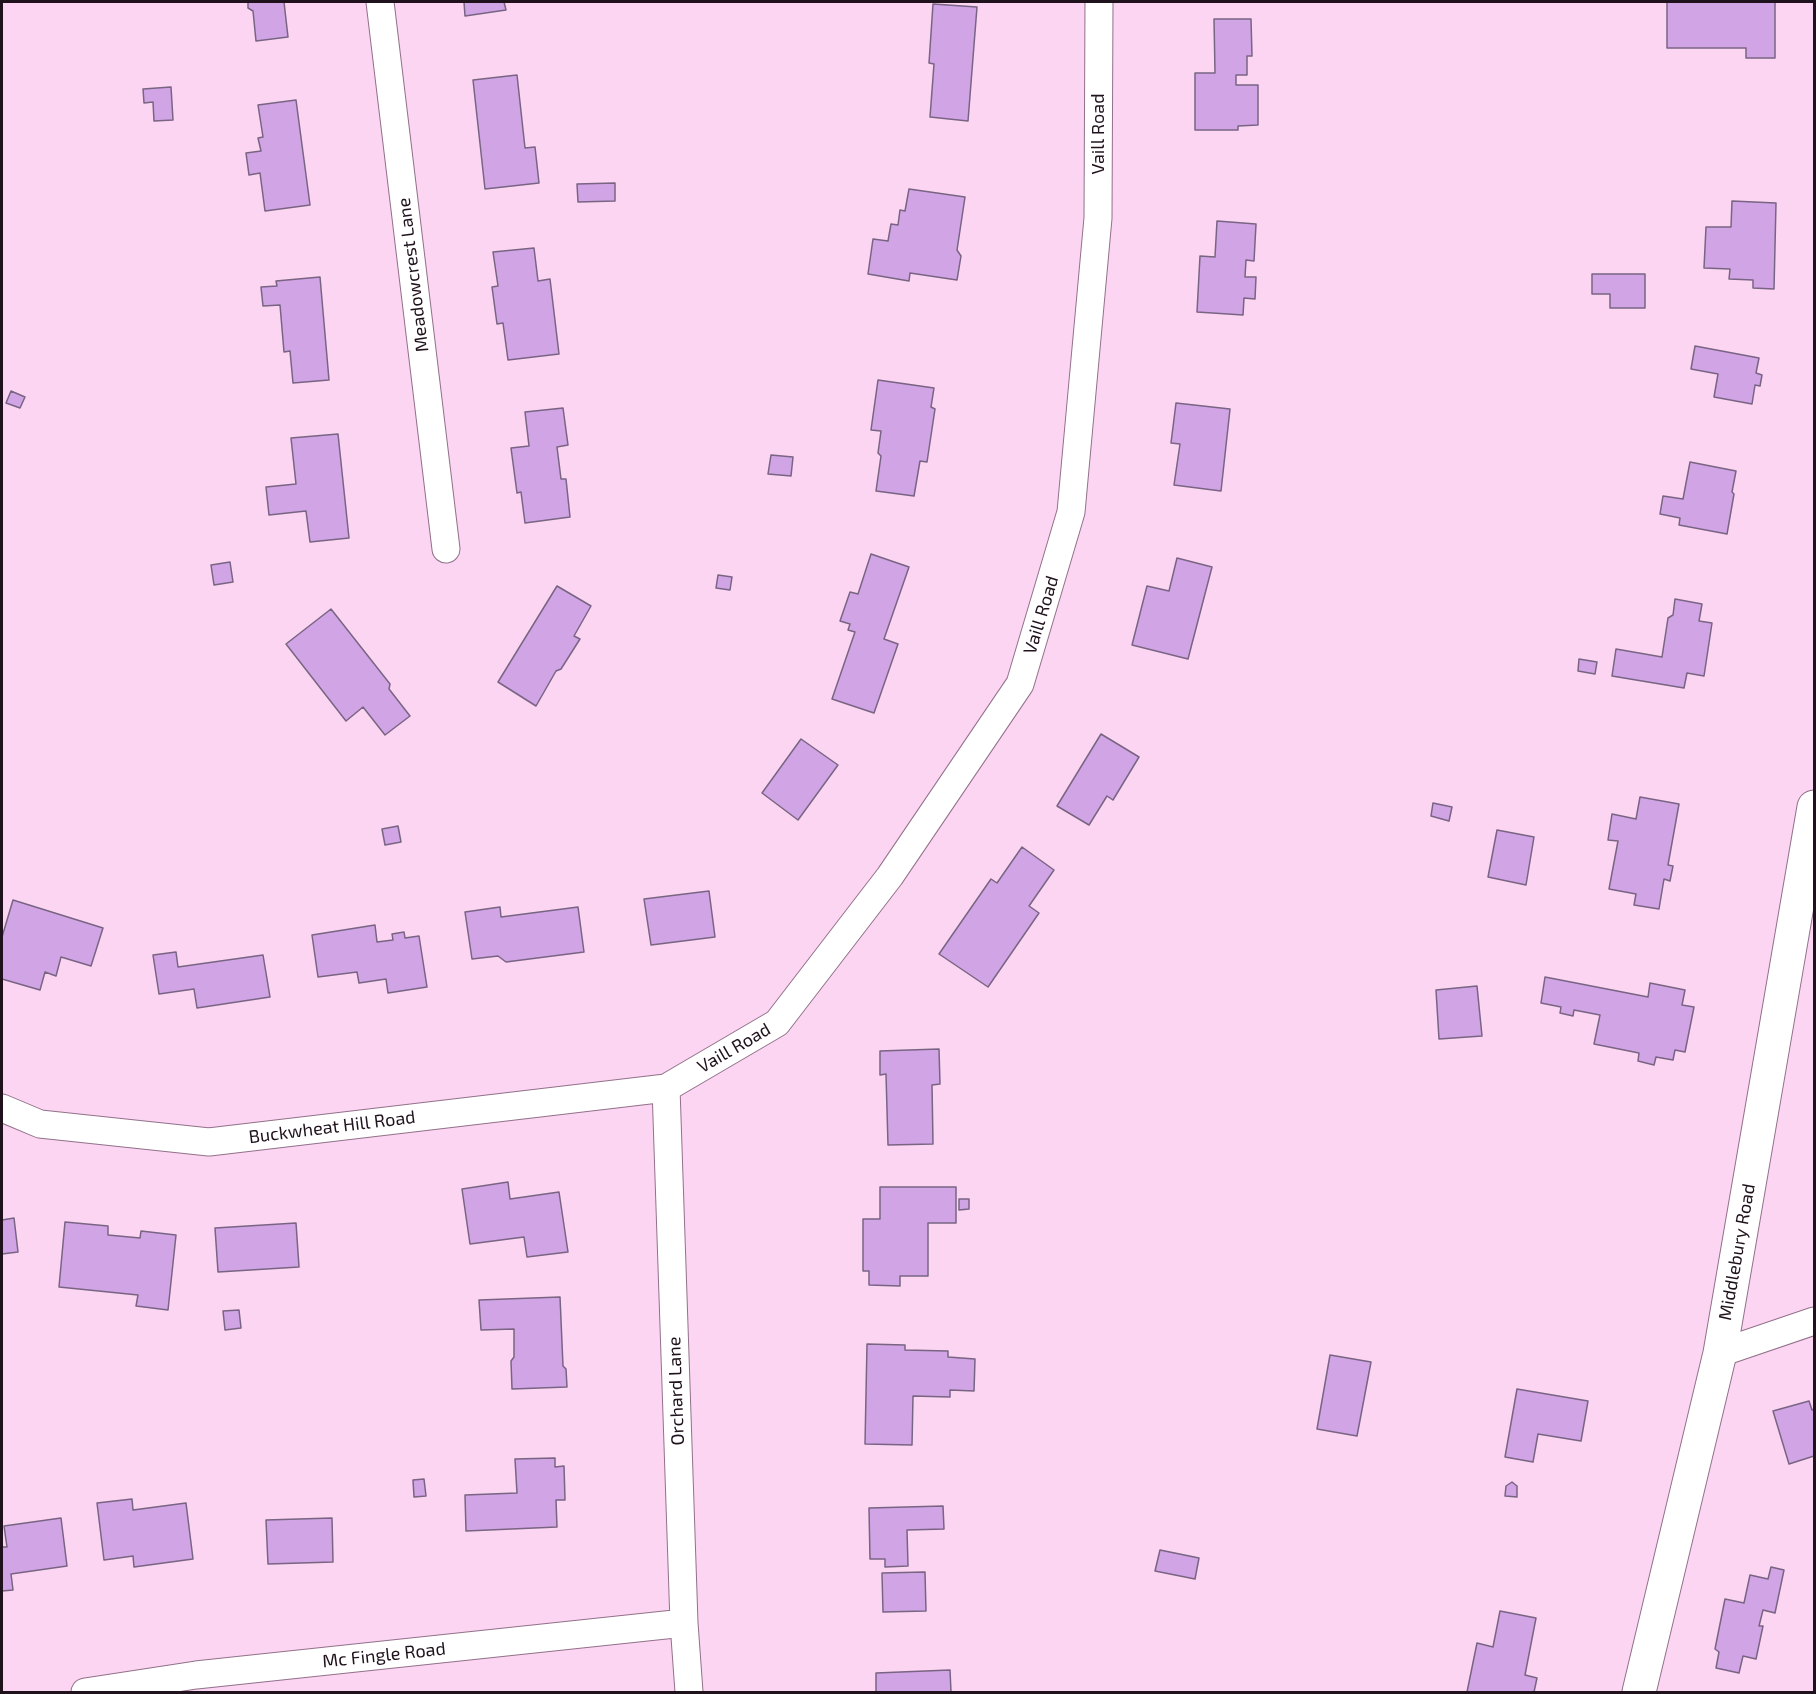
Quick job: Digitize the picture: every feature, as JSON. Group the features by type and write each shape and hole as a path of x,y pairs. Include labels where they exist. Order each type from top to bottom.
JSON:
{"street":[{"name":"Meadowcrest Lane","path":"380,2 446,549"},
{"name":"Vaill Road","path":"666,1088 777,1023 890,876 1020,684 1071,513 1098,218 1099,2"},
{"name":"Middlebury Road","path":"1639,1692 1720,1353 1815,807"},
{"name":"Buckwheat Hill Road","path":"2,1108 40,1124 209,1142 666,1088"},
{"name":"Orchard Lane","path":"666,1088 684,1623 689,1692"},
{"path":"1720,1353 1815,1321"},
{"name":"Mc Fingle Road","path":"85,1692 196,1676 684,1623"}],"building":[{"path":"248,2 284,2 288,37 256,41 253,11 248,8"},
{"path":"464,2 504,2 506,10 465,16"},
{"path":"1667,2 1775,2 1775,58 1746,58 1746,48 1667,48"},
{"path":"933,4 977,7 968,121 930,117 934,64 929,63"},
{"path":"1214,19 1251,19 1252,56 1247,56 1247,75 1236,75 1236,85 1258,85 1258,125 1238,126 1238,130 1195,130 1195,73 1215,73"},
{"path":"517,75 525,148 535,147 539,183 485,189 473,80"},
{"path":"171,87 173,120 154,121 153,102 144,103 143,89"},
{"path":"296,100 310,205 265,211 260,173 249,175 246,153 261,151 258,138 263,137 258,105"},
{"path":"615,183 615,201 578,202 577,184"},
{"path":"909,189 965,197 957,250 961,256 957,280 910,273 909,281 868,274 873,239 888,241 891,224 898,225 900,210 905,211"},
{"path":"1732,201 1776,203 1774,289 1753,288 1753,280 1729,279 1730,269 1704,268 1706,227 1731,227"},
{"path":"1217,221 1256,224 1254,261 1246,260 1245,277 1256,277 1255,299 1244,298 1243,315 1197,312 1200,256 1215,257"},
{"path":"534,248 538,281 550,279 559,354 508,360 503,323 497,324 492,287 498,286 493,252"},
{"path":"1592,274 1645,274 1645,308 1610,308 1610,294 1592,294"},
{"path":"320,277 329,380 293,383 290,351 284,352 280,305 263,306 261,287 277,286 276,281"},
{"path":"1695,346 1759,358 1756,373 1762,375 1760,386 1755,385 1752,404 1714,397 1718,374 1691,369"},
{"path":"878,380 934,388 931,407 935,409 927,462 920,461 914,496 876,491 881,456 878,453 881,431 871,430"},
{"path":"11,391 25,397 20,408 6,403"},
{"path":"1176,403 1230,409 1221,491 1174,485 1180,444 1171,443"},
{"path":"563,408 568,445 557,447 561,479 566,479 570,517 525,523 521,492 517,493 511,448 529,446 525,412"},
{"path":"338,434 349,538 310,542 306,511 269,515 266,487 296,484 291,438"},
{"path":"771,455 793,457 791,476 768,474"},
{"path":"1690,462 1736,471 1727,534 1679,525 1680,518 1660,514 1663,496 1683,499"},
{"path":"871,554 909,567 884,639 898,644 874,713 832,699 855,632 848,630 850,624 840,621 850,592 858,594"},
{"path":"1177,558 1212,567 1188,659 1132,645 1147,586 1169,591"},
{"path":"230,562 233,582 214,585 211,565"},
{"path":"718,575 732,577 730,590 716,588"},
{"path":"557,586 591,606 574,636 580,639 561,669 556,671 536,706 498,682"},
{"path":"1675,599 1702,604 1699,621 1712,623 1704,676 1687,673 1684,688 1612,676 1616,649 1662,657 1668,618 1673,615"},
{"path":"331,609 390,684 389,689 410,716 385,735 363,707 346,721 286,644"},
{"path":"1579,659 1597,662 1595,674 1578,671"},
{"path":"1101,734 1139,757 1113,800 1107,796 1089,825 1057,806"},
{"path":"801,739 838,765 798,820 762,793"},
{"path":"1640,797 1679,804 1668,865 1673,866 1670,881 1664,879 1659,909 1634,905 1636,894 1609,889 1618,841 1608,840 1612,814 1636,819"},
{"path":"1433,803 1452,807 1449,821 1431,816"},
{"path":"398,826 401,842 385,845 382,829"},
{"path":"1497,830 1534,837 1526,885 1488,877"},
{"path":"1022,847 1054,870 1029,906 1039,913 988,987 939,954 991,879 997,883"},
{"path":"709,891 715,937 651,945 644,899"},
{"path":"13,900 103,928 91,966 61,957 56,976 45,972 40,990 2,979 2,937"},
{"path":"500,907 501,917 578,907 584,952 506,962 498,956 472,959 465,912"},
{"path":"375,925 377,942 393,940 392,934 404,932 405,938 419,936 427,987 388,993 386,979 359,983 357,972 318,977 312,935"},
{"path":"176,952 178,967 263,955 270,997 197,1008 194,989 159,994 153,955"},
{"path":"1545,977 1648,997 1650,983 1685,990 1682,1005 1694,1007 1685,1052 1675,1050 1673,1060 1656,1057 1654,1065 1638,1061 1639,1053 1594,1044 1600,1015 1574,1010 1573,1016 1560,1013 1561,1007 1541,1003"},
{"path":"1477,986 1482,1036 1439,1039 1436,990"},
{"path":"939,1049 940,1084 932,1085 933,1144 888,1145 886,1074 880,1075 880,1051"},
{"path":"508,1182 510,1199 559,1192 568,1252 527,1257 524,1237 470,1244 462,1189"},
{"path":"880,1187 956,1187 956,1223 928,1223 928,1276 900,1276 900,1286 869,1285 869,1271 863,1271 863,1219 880,1219"},
{"path":"959,1199 969,1199 969,1209 959,1210"},
{"path":"14,1218 18,1252 2,1254 2,1220"},
{"path":"65,1222 108,1226 108,1235 140,1238 141,1231 176,1235 168,1310 136,1306 138,1295 59,1287"},
{"path":"296,1223 299,1267 218,1272 215,1228"},
{"path":"560,1297 563,1366 566,1369 567,1387 512,1389 511,1361 514,1357 514,1329 481,1330 479,1300"},
{"path":"239,1310 241,1328 225,1330 223,1311"},
{"path":"867,1344 905,1345 905,1350 948,1351 948,1357 975,1359 974,1391 950,1390 950,1397 913,1396 912,1445 865,1444"},
{"path":"1330,1355 1371,1362 1357,1436 1317,1429"},
{"path":"1517,1389 1588,1401 1581,1441 1538,1434 1533,1462 1505,1457"},
{"path":"1809,1401 1812,1410 1814,1409 1814,1456 1789,1464 1773,1411"},
{"path":"555,1458 555,1467 564,1466 565,1500 556,1500 557,1527 466,1531 465,1495 517,1493 515,1459"},
{"path":"424,1479 426,1496 414,1497 413,1480"},
{"path":"1512,1482 1517,1486 1517,1497 1505,1496 1506,1486"},
{"path":"132,1499 133,1510 186,1503 193,1559 134,1567 133,1556 104,1560 97,1503"},
{"path":"943,1506 944,1529 907,1530 908,1566 885,1567 885,1559 870,1559 869,1508"},
{"path":"61,1518 67,1566 11,1574 13,1590 2,1591 2,1547 7,1547 4,1526"},
{"path":"332,1518 333,1562 268,1564 266,1520"},
{"path":"1160,1550 1199,1558 1195,1579 1155,1571"},
{"path":"1771,1567 1784,1570 1775,1613 1763,1610 1759,1626 1763,1626 1756,1659 1743,1656 1739,1673 1716,1668 1719,1652 1715,1649 1725,1599 1744,1603 1750,1575 1768,1579"},
{"path":"925,1572 926,1611 883,1612 882,1573"},
{"path":"1500,1611 1536,1618 1525,1675 1537,1678 1534,1692 1467,1692 1477,1643 1493,1647"},
{"path":"950,1670 951,1692 876,1692 876,1673"}]}
